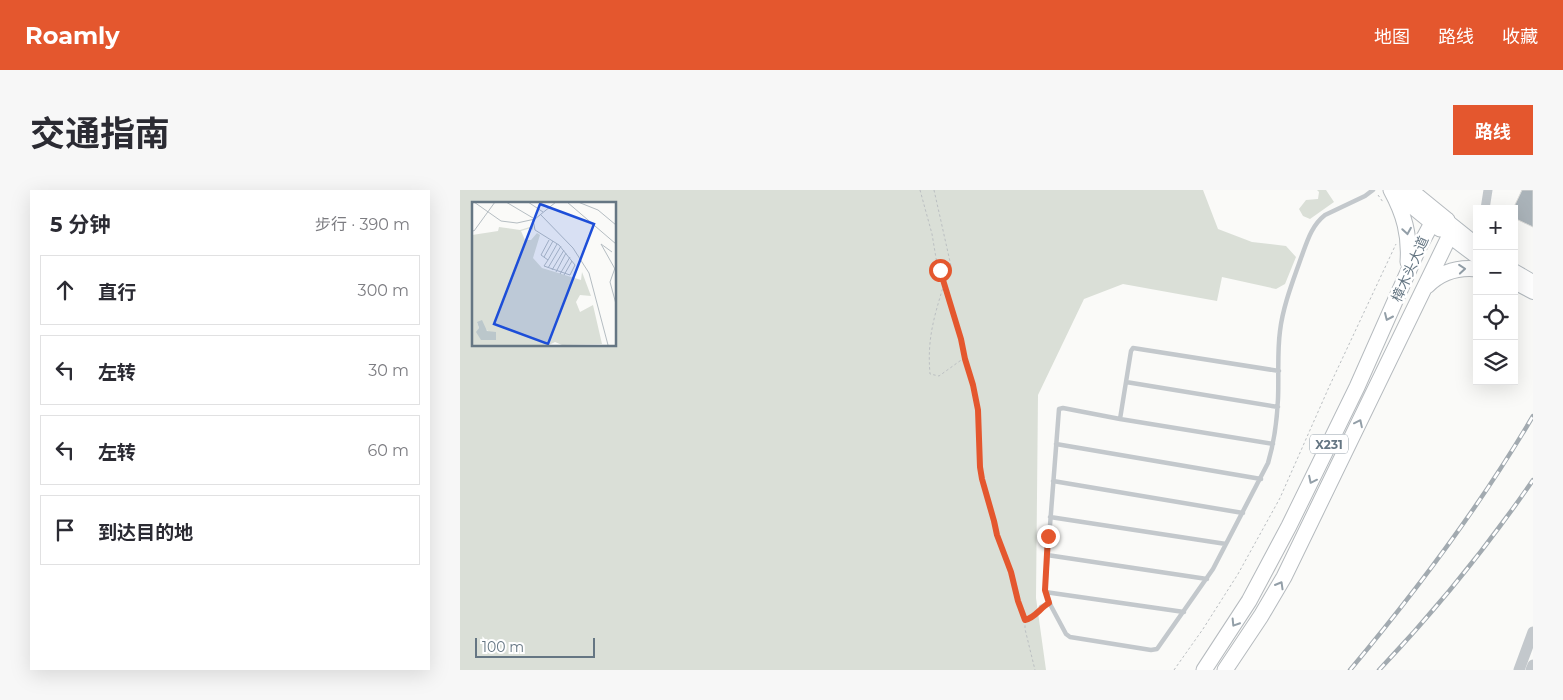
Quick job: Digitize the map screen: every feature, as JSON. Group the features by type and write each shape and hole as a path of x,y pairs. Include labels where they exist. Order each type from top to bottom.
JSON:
{"main road":[{"path":"1410,190 1440,222"},
{"path":"1390,194 1473,242"},
{"path":"1390,194 1406,226 1409,249 1407,275"},
{"name":"樟木头大道","path":"1204,670 1248,601 1289,526 1357,387 1419,246 1440,222 1449,237 1422,294 1284,577 1226,670"},
{"path":"1449,237 1473,255"},
{"path":"1422,294 1431,282 1445,273 1461,268 1473,269"},
{"path":"1518,272 1533,281"},
{"path":"1518,285 1533,293"}],"street":[{"path":"1486,205 1488,190"},
{"path":"1519,670 1529,657 1533,632"},
{"path":"1531,670 1533,665"}],"lane":[{"path":"1272,444 1060,408 1045,592 1063,631 1070,636 1151,650 1157,649 1160,646 1184,612 1207,579 1268,463 1272,444 1278,407 1279,342 1282,317 1291,284 1312,230 1319,219 1325,215 1374,190"},
{"path":"1120,419 1130,351 1133,348 1279,371"},
{"path":"1126,382 1278,407"},
{"path":"1056,444 1261,479"},
{"path":"1053,481 1243,513"},
{"path":"1050,517 1226,544"},
{"path":"1047,555 1207,579"},
{"path":"1045,592 1184,612"},
{"path":"1041,607 1049,603"}],"path":[{"path":"920,190 940,270 973,385 978,410 982,479 997,535 1011,572 1025,620 1025,629 1035,670"},
{"path":"934,190 951,266 948,270 940,270"},
{"path":"1374,190 1380,199 1390,194"},
{"path":"1174,670 1203,630 1228,590 1280,498 1398,240"},
{"path":"944,283 932,323 928,352 930,374 940,376 965,358"},
{"path":"1025,620 1032,617 1041,607"}],"shaded area":[{"path":"460,190 1203,190 1218,229 1252,242 1286,246 1296,257 1285,284 1276,289 1222,277 1217,301 1123,284 1084,299 1038,395 1036,598 1046,670 460,670"},
{"path":"1317,190 1326,190 1334,202 1310,219 1303,216 1299,209 1306,200 1318,199 1319,192"}],"building":[{"path":"1522,190 1533,190 1533,227 1518,220 1518,205 1515,205"}],"railway":[{"path":"1350,670 1447,547 1533,416"},
{"path":"1379,670 1460,578 1533,480"}],"route":[{"path":"940,270 973,385 978,410 982,479 997,535 1011,572 1025,620 1035,615 1041,607 1049,603 1045,590 1048,536"}]}
